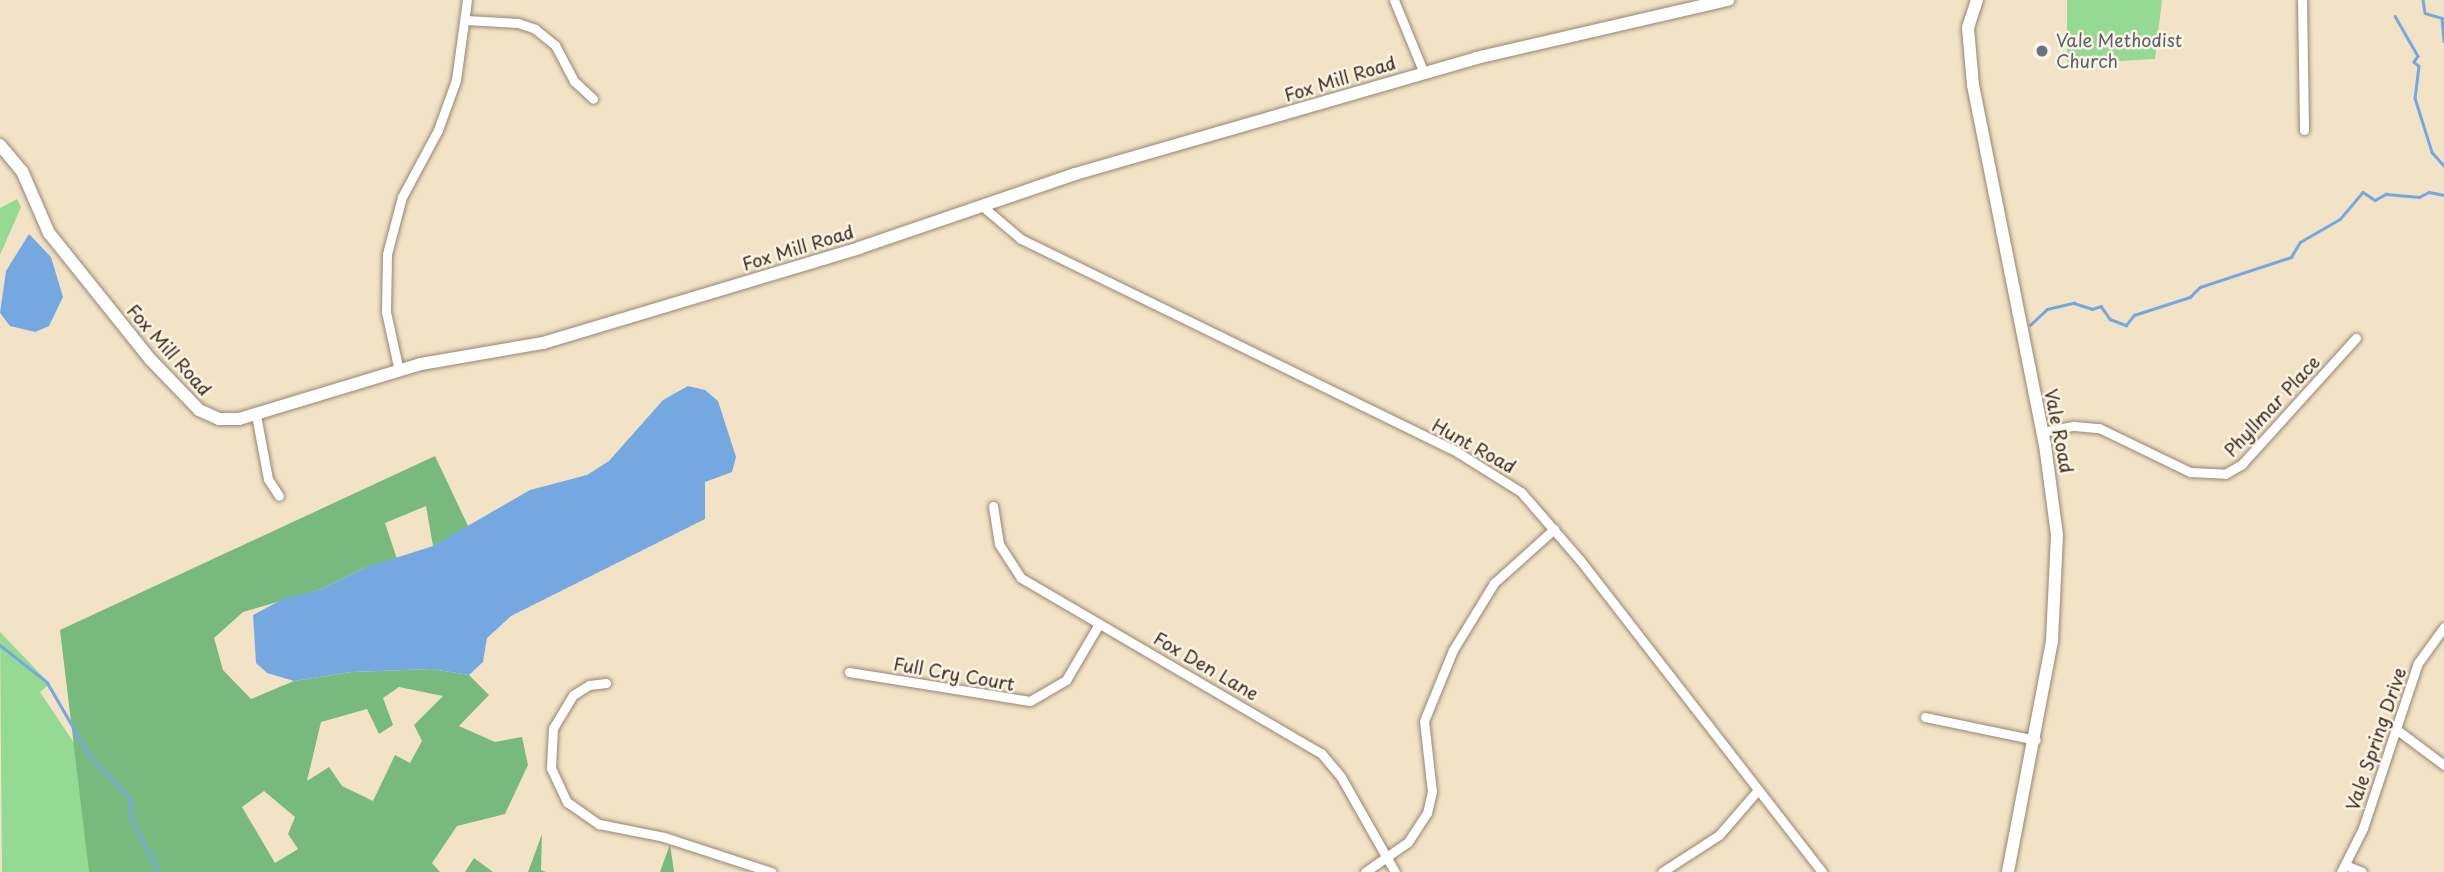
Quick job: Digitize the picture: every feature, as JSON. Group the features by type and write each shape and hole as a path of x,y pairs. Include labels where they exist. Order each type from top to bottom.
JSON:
{"main road":[{"name":"Fox Mill Road","path":"0,145 22,171 49,233 180,392 213,418 256,415 400,371 543,343 847,252 981,205 1543,39 1728,0"},
{"name":"Vale Road","path":"1978,0 1968,28 1971,72 2042,432 2053,494 2058,561 2054,629 2036,740 2008,872"}],"street":[{"path":"400,371 386,313 387,254 402,197 453,90 467,0"},
{"path":"1394,0 1424,73"},
{"path":"2302,0 2304,130"},
{"path":"466,20 518,23 536,29 555,45 574,81 593,99"},
{"name":"Hunt Road","path":"981,205 1021,239 1486,468 1521,492 1554,529 1822,872"},
{"name":"Phyllmar Place","path":"2042,432 2074,426 2099,428 2190,471 2225,474 2242,464 2356,338"},
{"path":"256,415 268,479 279,496"},
{"name":"Fox Den Lane","path":"993,506 999,544 1015,572 1321,753 1341,777 1395,872"},
{"path":"1365,872 1387,858 1418,831 1431,803 1424,721 1439,676 1494,583 1554,529"},
{"name":"Full Cry Court","path":"849,672 1030,701 1066,680 1099,624"},
{"name":"Vale Spring Drive","path":"2362,872 2343,869 2363,828 2424,651 2444,626"},
{"path":"606,682 589,685 573,695 553,728 551,768 567,802 598,824 664,837 771,872"},
{"path":"1925,717 2036,740"},
{"path":"2396,729 2444,765"},
{"path":"1662,872 1719,835 1758,790"}],"green space":[{"path":"2067,0 2162,0 2155,59 2067,64"},
{"path":"17,199 21,207 0,255 0,208"},
{"path":"435,456 469,528 433,546 426,506 385,523 397,559 364,568 319,590 243,612 214,638 223,670 251,699 294,681 352,672 432,669 469,675 489,695 459,726 495,742 522,737 528,765 505,814 457,826 432,863 440,872 89,872 60,630","holes":["399,687 443,696 414,725 422,741 410,763 395,755 373,801 342,786 329,767 307,781 321,722 367,709 379,734 393,725 383,698","264,791 295,817 288,834 298,849 275,863 242,807"]},
{"path":"0,632 50,684 40,692 160,872 2,872"},
{"path":"542,834 541,870 546,872 528,872"},
{"path":"670,844 674,872 660,872"},
{"path":"474,858 493,872 465,872"}],"water":[{"path":"29,234 51,257 63,297 49,326 35,332 10,326 0,313 6,271"},
{"path":"688,386 705,390 718,401 736,457 732,472 705,482 705,519 511,616 487,638 483,662 469,675 432,669 352,672 294,681 267,673 256,663 253,615 285,598 319,590 364,568 433,546 530,490 587,475 609,461 663,400"}],"waterway":[{"path":"2423,0 2425,13 2442,18 2444,41"},
{"path":"2395,16 2418,56 2414,62 2419,66 2415,98 2432,152 2444,166"},
{"path":"2030,325 2047,309 2074,303 2092,309 2101,306 2110,319 2126,325 2134,315 2190,297 2200,287 2291,257 2300,242 2340,219 2363,192 2375,200 2386,194 2419,197 2429,192 2444,195"},
{"path":"0,645 47,682 90,756 129,797 133,822 159,872"}],"place":[{"name":"Vale Methodist Church","path":"2042,51"}]}
